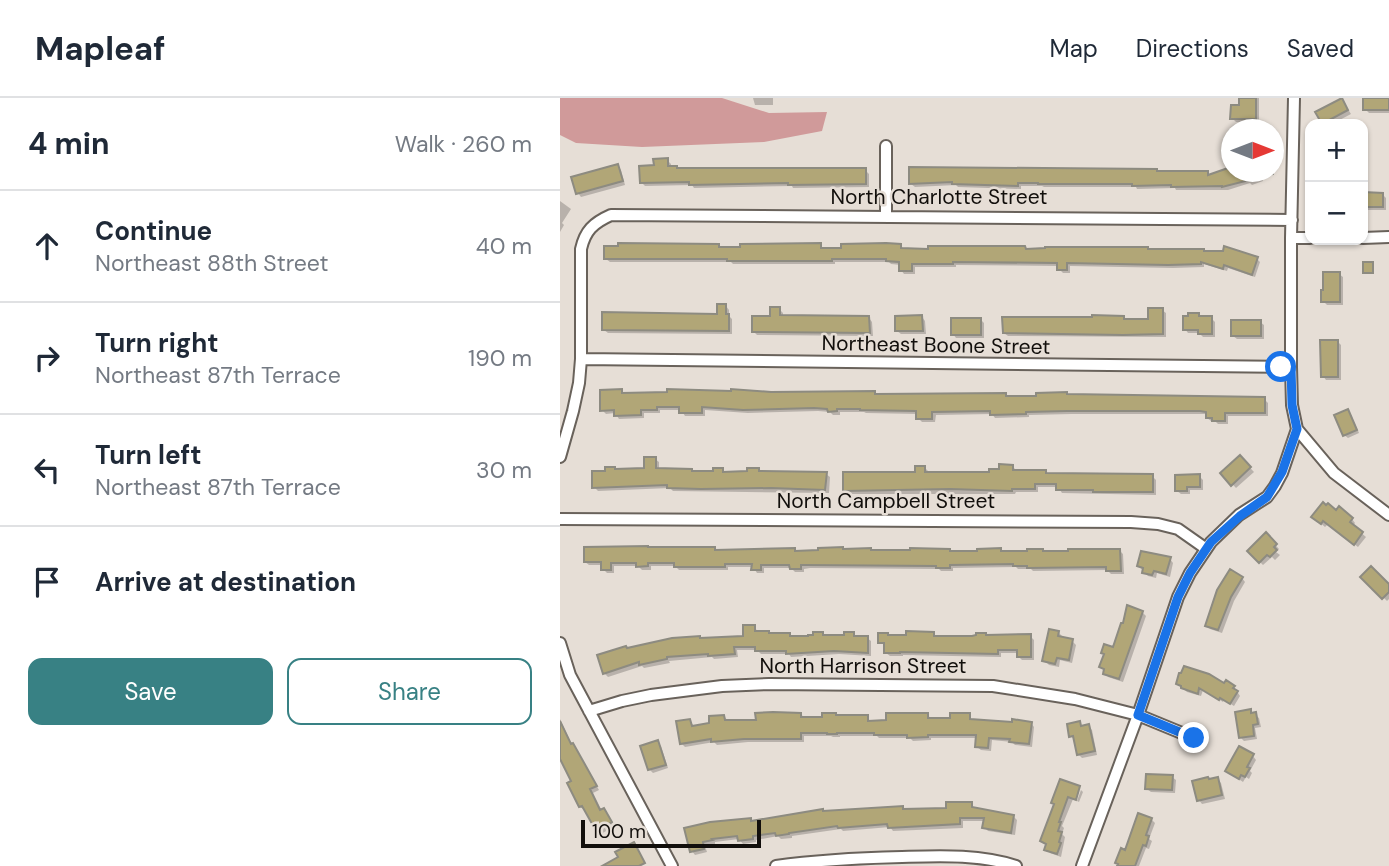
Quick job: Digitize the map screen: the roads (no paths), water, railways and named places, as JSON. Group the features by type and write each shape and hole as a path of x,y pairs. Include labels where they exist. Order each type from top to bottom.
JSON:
{"street":[{"path":"1294,98 1291,367 1292,405 1297,429 1334,473 1389,515"},
{"path":"886,146 886,216"},
{"name":"North Charlotte Street","path":"581,359 581,250 584,237 590,228 611,215 1292,220"},
{"path":"1368,237 1389,237"},
{"path":"1292,238 1305,238"},
{"path":"560,457 573,411 581,359"},
{"name":"Northeast Boone Street","path":"581,359 1291,367"},
{"path":"1082,866 1178,597 1205,548 1240,516 1267,497 1282,472 1297,429"},
{"name":"North Campbell Street","path":"560,519 1131,522 1178,529 1205,548"},
{"path":"560,643 570,675 672,866"},
{"name":"North Harrison Street","path":"589,711 650,695 722,686 993,686 1075,699 1138,715 1194,738"},
{"path":"776,866 859,858 941,856 985,859 1016,866"}]}
